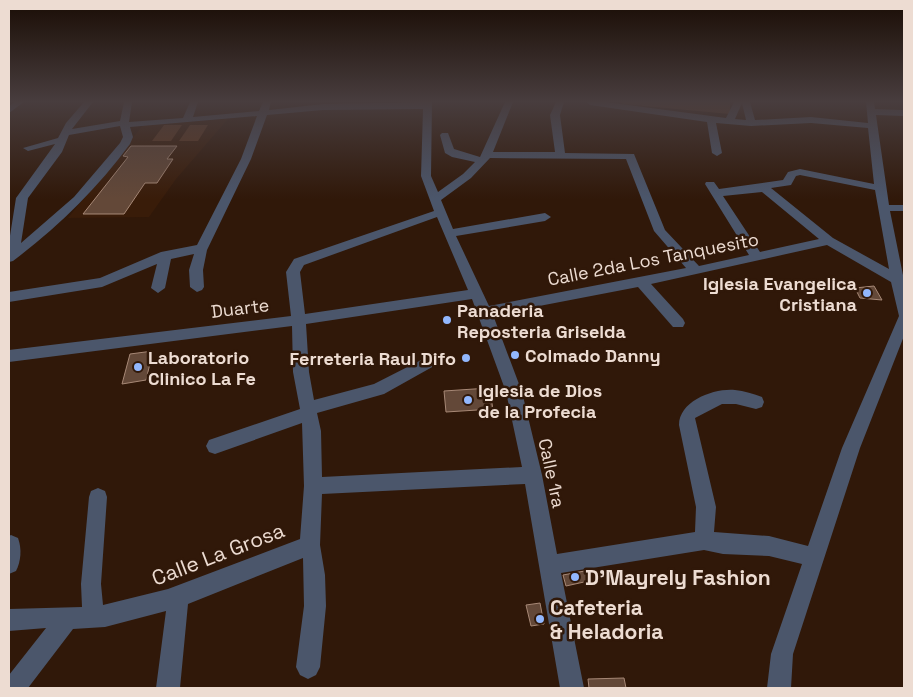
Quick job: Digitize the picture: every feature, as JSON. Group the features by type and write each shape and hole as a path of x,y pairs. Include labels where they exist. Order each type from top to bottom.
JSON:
{"street":[{"path":"28,148 76,135"},
{"path":"11,256 42,234 84,192 125,144 127,135"},
{"path":"197,287 196,270 201,249 221,213 246,159 255,135"},
{"name":"Calle 1ra","path":"427,135 426,170 448,232 485,312 512,385 533,475 572,688"},
{"path":"445,135 449,151 456,155 484,158 560,155 630,156 660,231 696,271"},
{"path":"484,158 494,135"},
{"path":"557,135 560,155"},
{"path":"714,135 718,154"},
{"path":"873,135 880,188 904,313"},
{"path":"11,256 15,203 58,152 64,137"},
{"name":"Calle La Grosa","path":"9,620 93,617 119,613 178,596 310,545 313,486 312,431 299,357 299,320 293,272 299,262 438,205 484,158"},
{"path":"757,257 713,188 764,188 766,186 787,183 792,174 800,172 880,188"},
{"path":"764,188 829,242 897,279"},
{"path":"884,208 904,208"},
{"path":"448,232 545,217"},
{"name":"Calle 2da Los Tanquesito","path":"485,312 696,271 829,242"},
{"path":"9,297 102,282 165,255 201,249"},
{"path":"158,288 165,255"},
{"path":"641,281 678,323"},
{"name":"Duarte","path":"9,356 299,320 476,294"},
{"path":"779,688 782,654 814,557 851,448 904,319"},
{"path":"215,446 308,411 378,389 430,362"},
{"path":"704,540 706,507 687,426 687,416 692,410 721,397 736,396 756,402"},
{"path":"313,486 533,475"},
{"path":"93,617 91,584 98,497"},
{"path":"550,565 704,540 723,544 769,546 814,557"},
{"path":"308,668 316,600 316,582 310,545"},
{"path":"168,688 178,596"},
{"path":"12,688 67,618"}],"shaded area":[{"path":"135,135 215,135 176,179 149,217 68,218"},
{"path":"157,135 175,135 171,141 152,141"},
{"path":"183,135 202,135 198,141 179,141"}],"building":[{"path":"131,146 177,146 167,159 173,159 157,183 145,183 124,214 83,214 128,157 123,156"},
{"name":"Iglesia Evangelica Cristiana","path":"874,286 882,300 860,298 855,288"},
{"name":"Laboratorio Clinico La Fe","path":"153,351 146,380 122,384 130,354"},
{"name":"Iglesia de Dios de la Profecia","path":"489,388 493,409 446,412 444,391"},
{"name":"D'Mayrely Fashion","path":"590,570 593,580 566,586 563,575"},
{"path":"540,603 544,624 531,626 526,605"},
{"path":"624,678 626,688 589,688 588,679"}],"place":[{"name":"Iglesia Evangelica Cristiana","path":"867,293"},
{"name":"Panaderia Reposteria Griselda","path":"447,320"},
{"name":"Colmado Danny","path":"515,355"},
{"name":"Ferreteria Raul Difo","path":"466,358"},
{"name":"Laboratorio Clinico La Fe","path":"138,367"},
{"name":"Iglesia de Dios de la Profecia","path":"468,400"},
{"name":"D'Mayrely Fashion","path":"575,577"},
{"name":"Cafeteria & Heladoria","path":"540,619"}]}
